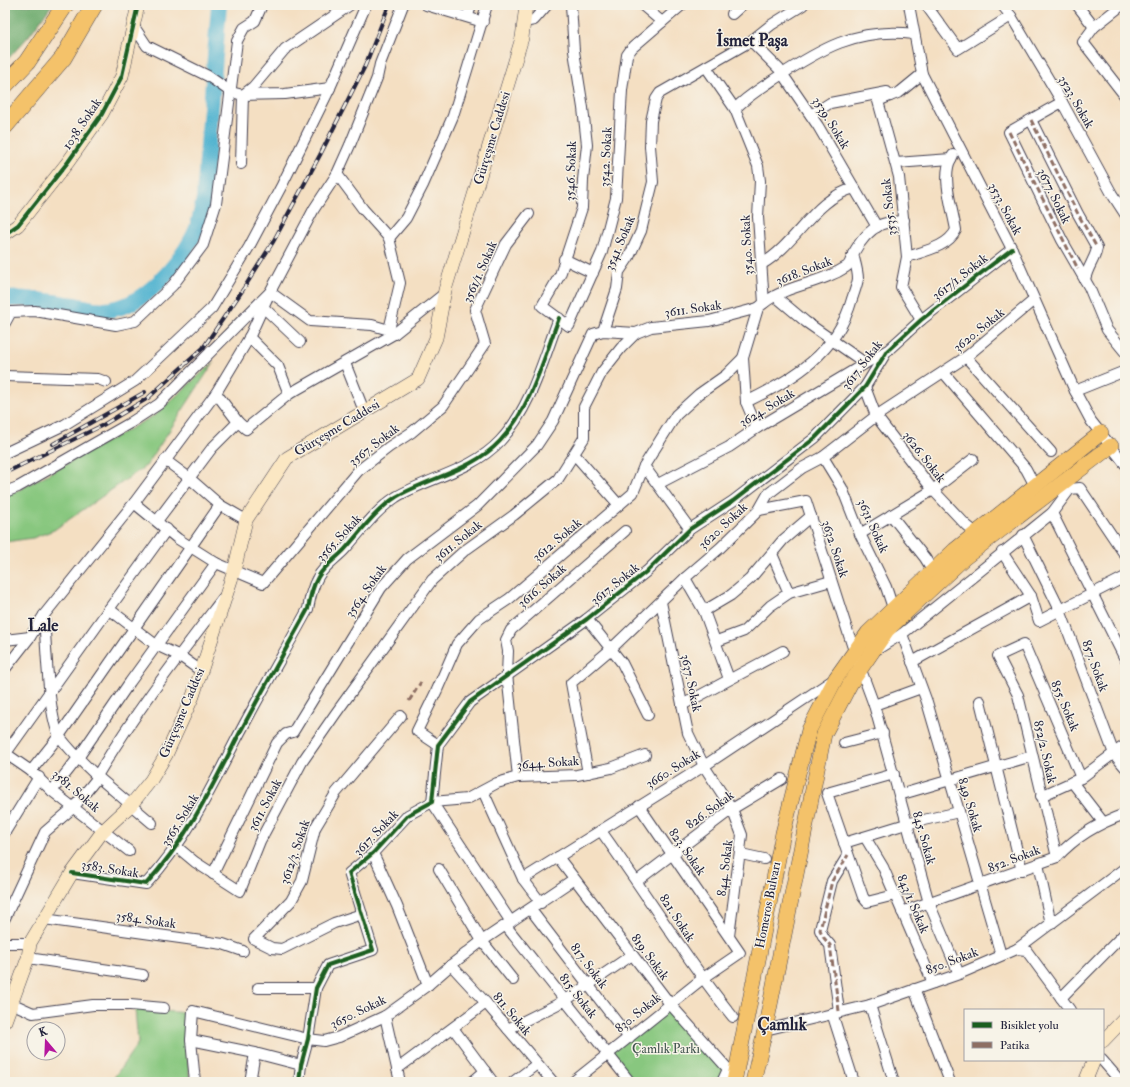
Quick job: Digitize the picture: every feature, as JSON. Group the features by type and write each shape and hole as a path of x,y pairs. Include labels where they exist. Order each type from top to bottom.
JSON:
{"highway":[{"path":"5,85 27,62 65,5"},
{"path":"5,126 63,58 94,5"}],"main road":[{"name":"1038. Sokak","path":"5,234 18,225 68,162 102,114 122,76 138,5"},
{"name":"Gürçeşme Caddesi","path":"5,1021 8,1001 28,958 30,942 44,918 72,873 103,831 131,805 151,780 166,754 193,696 234,571 246,520 287,458 418,379 436,338 444,294 522,38 526,5"},
{"name":"Homeros Bulvarı","path":"728,1078 741,1046 783,832 809,730 836,678 868,633 894,608 976,533 1101,433"},
{"name":"Homeros Bulvarı","path":"753,1082 765,1030 824,734 850,684 887,630 964,558 1111,446"},
{"path":"1104,1040 1125,1018"},
{"path":"1085,1082 1094,1061"}],"street":[{"path":"5,323 11,312 35,310 116,325 134,321 173,285 203,245 216,204 229,90 240,33 255,21 262,5"},
{"path":"241,164 243,95 253,87 285,49 350,5"},
{"path":"5,453 64,425 135,381 212,308 249,247 282,185 330,88 366,5"},
{"path":"5,669 44,616 134,503 216,393 249,337 270,292 314,209 336,174 377,78 380,64 403,5"},
{"path":"426,5 468,16 483,22"},
{"path":"468,16 471,5"},
{"path":"389,238 406,218 424,185 453,116 487,5"},
{"path":"524,22 534,20 548,5"},
{"name":"3546. Sokak","path":"559,318 542,306 560,275 582,208 583,180 587,145 574,51 571,5"},
{"path":"642,5 662,22"},
{"name":"3542. Sokak","path":"559,318 568,326 602,252 616,198 622,90 628,55 632,48 682,5"},
{"path":"732,14 742,5"},
{"path":"706,67 751,41 771,25 803,5"},
{"name":"3533. Sokak","path":"909,5 922,74 958,147 1012,249 1075,391 1091,421 1125,464"},
{"path":"926,5 958,49 1011,16"},
{"name":"3523. Sokak","path":"1002,5 1011,16 1062,102 1112,194 1125,214"},
{"path":"1077,5 1094,27"},
{"path":"1122,9 1094,27 1083,42 1125,96"},
{"path":"134,28 147,46 208,76 229,90 243,95 285,94 330,88"},
{"path":"735,109 742,101 813,54 858,36 893,31 914,34"},
{"name":"3539. Sokak","path":"751,41 782,74 811,115 877,227"},
{"name":"3541. Sokak","path":"598,333 617,288 619,272 629,257 641,231 653,182 650,146 651,121 656,99 660,93 706,67"},
{"name":"3540. Sokak","path":"706,67 735,109 758,166 760,181 758,217 762,264 761,306 743,358 746,402 757,428"},
{"path":"811,115 830,103 887,92 890,96 900,92 922,74"},
{"name":"3535. Sokak","path":"890,96 878,101 900,176 907,257 901,287 921,320"},
{"path":"1062,102 1032,120 1078,214 1097,248 1095,257 1088,266 1085,280"},
{"name":"3677. Sokak","path":"1032,120 1009,132 1078,270 1085,280 1107,330 1125,352"},
{"path":"907,257 938,246 953,237 956,230 947,182 949,163 958,147"},
{"path":"896,163 951,159"},
{"path":"336,174 389,238 400,283 392,332"},
{"path":"762,264 775,257 822,207 833,198 855,188"},
{"name":"3561/1. Sokak","path":"469,366 485,344 476,310 506,244 529,214"},
{"name":"3618. Sokak","path":"761,306 775,296 840,271 848,266 853,254 862,240 880,224 904,220"},
{"name":"3617/1. Sokak","path":"921,320 1012,249"},
{"path":"746,402 780,386 816,360 831,340 848,315 858,278 853,254"},
{"path":"564,259 593,273"},
{"path":"270,292 310,322 372,325 392,332"},
{"path":"5,492 18,487 116,431 159,404 270,292"},
{"path":"216,393 238,422 246,429 290,394 346,363 444,294"},
{"path":"775,296 831,340 865,363"},
{"name":"3620. Sokak","path":"588,772 571,682 611,649 685,578 720,548 759,510 768,494 802,468 823,457 876,416 966,358 1034,300"},
{"name":"3611. Sokak","path":"214,874 240,891 260,841 302,762 336,713 432,580 464,551 514,515 558,479 575,455 584,438 584,408 602,372 636,333 651,327 710,321 761,306"},
{"path":"263,307 300,342"},
{"name":"3565. Sokak","path":"146,884 176,847 198,814 308,609 312,591 318,577 372,518 396,497 480,458 499,442 517,420 533,385 559,318"},
{"name":"3617. Sokak","path":"438,744 470,702 507,674 587,619 648,571 690,529 733,501 815,438 865,387 887,351 921,320"},
{"path":"598,333 636,333"},
{"name":"3564. Sokak","path":"214,874 277,743 286,734 293,732 381,588 407,559 477,506 537,446 553,420 598,333"},
{"path":"249,337 278,366 290,394"},
{"name":"3624. Sokak","path":"658,484 729,447 757,428 887,351"},
{"name":"3612. Sokak","path":"438,744 416,731 437,690 457,644 479,619 509,599 633,493 644,466 676,415 699,394 726,375 743,358"},
{"path":"966,358 1051,452"},
{"path":"346,363 364,411"},
{"name":"3567. Sokak","path":"234,571 263,583 358,471 389,447 412,432 443,406 469,366"},
{"path":"1075,391 1121,372"},
{"path":"944,373 1026,469 1035,486"},
{"path":"5,376 90,378 106,382"},
{"name":"3626. Sokak","path":"865,387 876,416 933,490 966,525 976,533"},
{"path":"157,520 188,477 212,448 238,422"},
{"path":"575,455 619,505"},
{"name":"3631. Sokak","path":"823,457 842,488 860,534 886,587 894,608"},
{"path":"860,534 933,490 973,459"},
{"path":"165,460 188,477 220,505 246,520"},
{"path":"644,466 690,529"},
{"path":"870,654 902,634 1052,513 1070,489 1080,488 1125,555"},
{"name":"3632. Sokak","path":"759,510 806,501 854,652 861,667"},
{"path":"134,503 191,548 216,563 234,571"},
{"path":"5,832 35,774 59,736 220,505"},
{"path":"1052,513 1125,659"},
{"path":"704,611 731,595 750,578 783,540 811,516"},
{"path":"891,516 925,558 933,572"},
{"path":"6,753 167,529"},
{"name":"3616. Sokak","path":"518,777 507,674 508,651 506,640 511,630 625,531"},
{"name":"857. Sokak","path":"1023,535 1060,610 1114,754 1125,767"},
{"path":"1002,552 1031,596 1039,621 1125,577"},
{"path":"772,554 789,593"},
{"path":"52,791 78,758 156,645 216,563"},
{"path":"685,578 704,611 717,641 729,679"},
{"path":"717,641 744,631 770,606 789,593 831,581"},
{"path":"5,918 45,832 74,807 98,776 128,726 226,593"},
{"path":"902,634 912,662 1031,596"},
{"name":"3637. Sokak","path":"661,602 688,733 704,766"},
{"path":"109,609 156,645 180,656 201,671"},
{"path":"44,616 52,714 59,736 78,758 152,823"},
{"path":"587,619 622,663 648,715"},
{"path":"5,640 30,637"},
{"name":"855. Sokak","path":"998,656 1024,644 1076,780 1103,822"},
{"path":"682,705 783,651"},
{"name":"852/2. Sokak","path":"998,656 1018,695 1057,857"},
{"name":"849. Sokak","path":"912,662 959,812 1001,956"},
{"name":"845. Sokak","path":"861,667 874,705 894,774 906,824 929,903 959,974"},
{"name":"3660. Sokak","path":"523,879 704,766 836,678"},
{"path":"874,705 921,688"},
{"path":"980,701 1022,871"},
{"name":"3612/3. Sokak","path":"362,914 334,923 282,949 272,948 254,940 291,901 302,880 315,828 336,793 401,716"},
{"path":"844,744 882,733"},
{"path":"432,802 438,744"},
{"path":"1042,796 1076,780 1125,745"},
{"name":"3581. Sokak","path":"6,753 35,774 52,791 129,851"},
{"name":"3644. Sokak","path":"432,802 467,799 498,783 518,777 577,775 611,768 645,755"},
{"path":"899,795 1032,756"},
{"name":"844. Sokak","path":"704,766 732,809 742,835 741,854 729,936"},
{"path":"894,774 827,793 863,897 867,902 895,895"},
{"name":"826. Sokak","path":"637,881 732,809 782,779"},
{"path":"483,791 523,879 540,903"},
{"name":"3617. Sokak","path":"362,914 349,874 373,852 408,815 432,802"},
{"name":"815. Sokak","path":"432,802 509,924 630,1082"},
{"name":"823. Sokak","path":"638,806 673,853 740,953"},
{"path":"844,843 906,824 959,812"},
{"name":"852. Sokak","path":"902,912 981,886 1057,857 1070,843 1103,822 1125,814"},
{"name":"821. Sokak","path":"601,831 637,881 702,979 733,1017"},
{"name":"843/1. Sokak","path":"864,837 883,867 933,984"},
{"path":"176,847 195,862 214,874"},
{"path":"373,852 397,906 428,985"},
{"path":"741,854 764,859"},
{"path":"848,855 832,881 820,930 830,945 835,1012 854,1082"},
{"name":"819. Sokak","path":"558,857 728,1078"},
{"path":"1038,864 1051,924"},
{"name":"850. Sokak","path":"765,1030 835,1012 870,1005 914,989 933,984 1018,949 1125,868"},
{"path":"439,869 482,942 513,980"},
{"name":"3583. Sokak","path":"72,873 146,884"},
{"name":"3650. Sokak","path":"191,1040 193,1011 324,1042 339,1037 385,1016 428,985 450,965 574,879"},
{"name":"817. Sokak","path":"531,910 629,1038"},
{"path":"299,1082 301,1065 308,1039 316,988 328,965 373,950 362,914"},
{"name":"3584. Sokak","path":"44,918 223,944 244,951"},
{"path":"1061,998 1125,932"},
{"path":"5,943 30,942"},
{"path":"1018,949 1026,950 1069,1009"},
{"name":"830. Sokak","path":"573,1082 702,979 740,953"},
{"path":"508,1029 566,1000 632,955"},
{"path":"28,958 143,975"},
{"name":"811. Sokak","path":"450,965 486,1003 553,1082"},
{"path":"258,988 316,988"},
{"path":"914,989 950,1082"},
{"path":"8,1001 33,1013 93,1005 130,1005 164,1008"},
{"path":"397,1069 486,1003"},
{"path":"870,1005 894,1082"},
{"path":"385,1016 400,1082"},
{"path":"453,1028 493,1082"},
{"path":"195,1082 191,1040 255,1053 301,1065"},
{"path":"250,1082 255,1053"},
{"path":"1103,1061 1122,1082 1125,1079"},
{"path":"513,1082 537,1064"},
{"path":"472,1082 485,1071"}],"green space":[{"path":"5,5 52,5 28,37 5,62"},
{"path":"214,362 147,465 54,530 33,538 5,542 5,496 19,490 155,415"},
{"name":"Çamlık Parkı","path":"670,1004 728,1069 722,1082 630,1082 608,1054"},
{"path":"135,1009 188,1013 186,1041 190,1082 111,1082 138,1043"}],"waterway":[{"path":"5,299 40,300 99,310 117,308 146,293 159,282 182,255 197,228 204,198 219,5"}],"railway":[{"path":"5,473 103,425 148,398 203,348 273,242 320,155 365,66 389,5"},
{"path":"53,444 145,392"}],"marked path":[{"path":"1031,120 1078,214 1097,248"},
{"path":"1009,132 1078,269"},
{"path":"409,701 421,682"},
{"path":"839,1011 830,945 820,930 832,881 848,855"}],"cycle path":[{"path":"5,234 18,225 68,162 102,114 122,76 138,5"},
{"path":"299,1082 301,1065 308,1039 316,988 328,965 373,950 349,873 373,853 408,815 432,802 438,745 470,702 587,619 647,571 690,529 733,501 815,438 865,387 887,351 921,320 1012,249"},
{"path":"72,873 146,884 173,851 196,815 308,609 310,597 316,581 321,573 345,549 375,514 389,502 409,490 477,460 500,441 511,428 528,399 559,318"}],"district":[{"name":"İsmet Paşa","path":"752,40"},
{"name":"Lale","path":"43,625"},
{"name":"Çamlık","path":"782,1024"}]}
